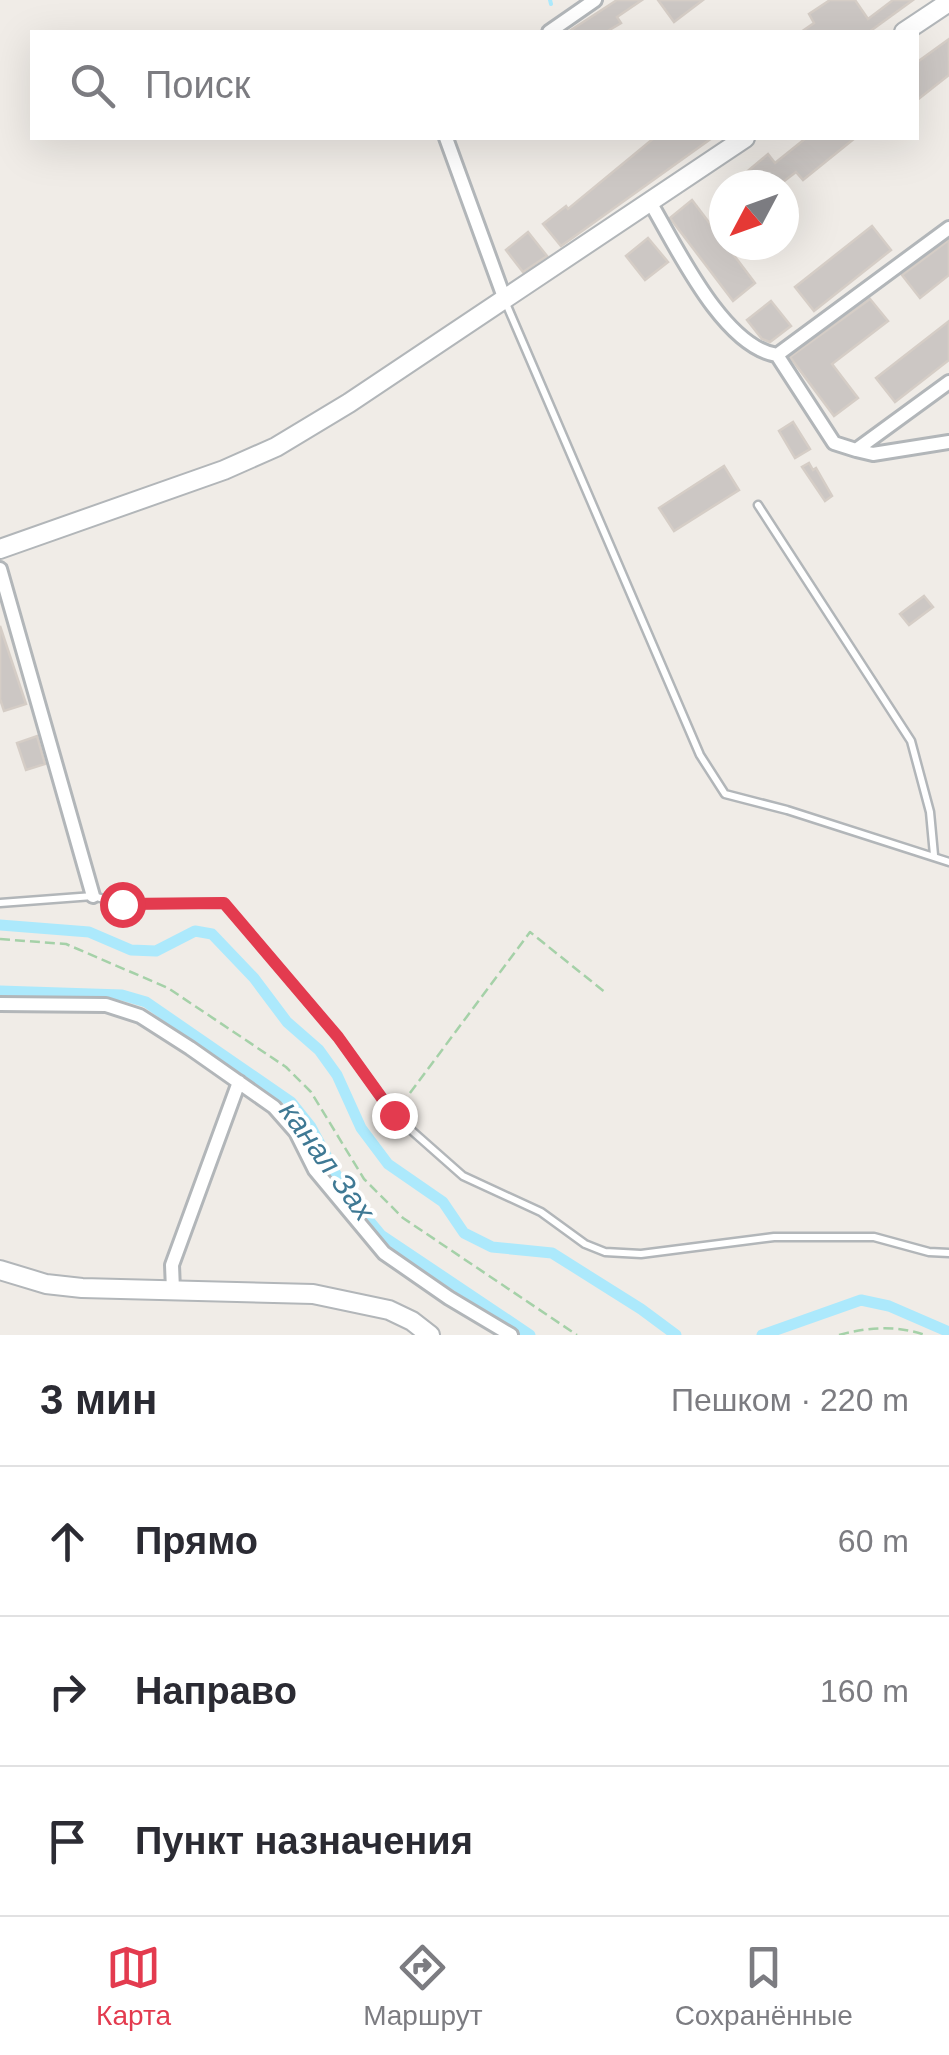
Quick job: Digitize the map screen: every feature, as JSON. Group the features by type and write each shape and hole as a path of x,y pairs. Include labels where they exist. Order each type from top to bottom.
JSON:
{"main road":[{"path":"907,30 949,2"},
{"path":"0,549 267,452 321,421 743,140"},
{"path":"0,1270 46,1284 313,1294 388,1310 430,1335"}],"street":[{"path":"552,30 596,0"},
{"path":"447,140 505,300"},
{"path":"650,202 724,318 754,348 777,355 834,443 873,454 949,442"},
{"path":"777,355 949,228"},
{"path":"856,450 949,382"},
{"path":"0,569 94,896"},
{"path":"0,1004 106,1005 140,1016 274,1106 296,1132 315,1170 384,1253 511,1335"},
{"path":"173,1290 172,1264 238,1082"}],"lane":[{"path":"505,300 700,756 725,794 949,862"},
{"path":"758,504 911,741 930,812 934,856"},
{"path":"0,903 94,896 122,904 224,903 338,1037 394,1115 463,1176 542,1212 586,1244 605,1252 641,1254 774,1238 874,1237 949,1254"}],"path":[{"path":"394,1115 530,932 606,992"},
{"path":"0,939 66,944 168,988 286,1067 311,1092 364,1179 403,1218 577,1335"},
{"path":"839,1335 903,1327 925,1335"}],"building":[{"path":"617,0 642,0 617,17 621,23 609,30 571,30"},
{"path":"658,0 703,0 674,22"},
{"path":"830,0 855,0 868,19 893,0 913,0 872,30 804,30 814,23 809,14"},
{"path":"949,39 949,75 919,99 919,61"},
{"path":"652,140 709,140 561,246 543,224 566,206 568,209"},
{"path":"804,140 853,140 803,180 799,170 749,170 768,154 775,163"},
{"path":"692,200 709,222 709,260 738,260 755,283 733,301 670,218"},
{"path":"872,226 891,250 814,311 795,287"},
{"path":"528,232 547,256 523,272 506,250"},
{"path":"648,238 668,262 645,280 626,256"},
{"path":"949,240 949,275 920,298 902,275"},
{"path":"870,299 888,321 832,364 858,398 834,416 790,357"},
{"path":"771,301 791,326 770,342 762,339 747,320"},
{"path":"949,321 949,360 895,402 876,378"},
{"path":"793,422 810,449 795,458 779,431"},
{"path":"809,463 832,496 825,501 802,467"},
{"path":"724,466 739,490 674,531 659,508"},
{"path":"924,596 933,607 909,625 900,614"},
{"path":"0,626 26,704 4,711 0,699"},
{"path":"37,736 45,764 26,770 17,743"}],"waterway":[{"path":"550,0 551,4"},
{"path":"0,925 89,932 131,950 156,951 195,931 212,934 254,978 287,1022 319,1050 337,1075 361,1128 388,1164 443,1202 464,1233 492,1247 552,1253 676,1335"},
{"name":"канал Зах","path":"0,991 122,995 146,1002 291,1102 311,1127 346,1193 381,1235 530,1335"},
{"path":"762,1335 861,1300 889,1306 949,1332"}],"route":[{"path":"122,904 224,903 338,1037 394,1115"}]}
